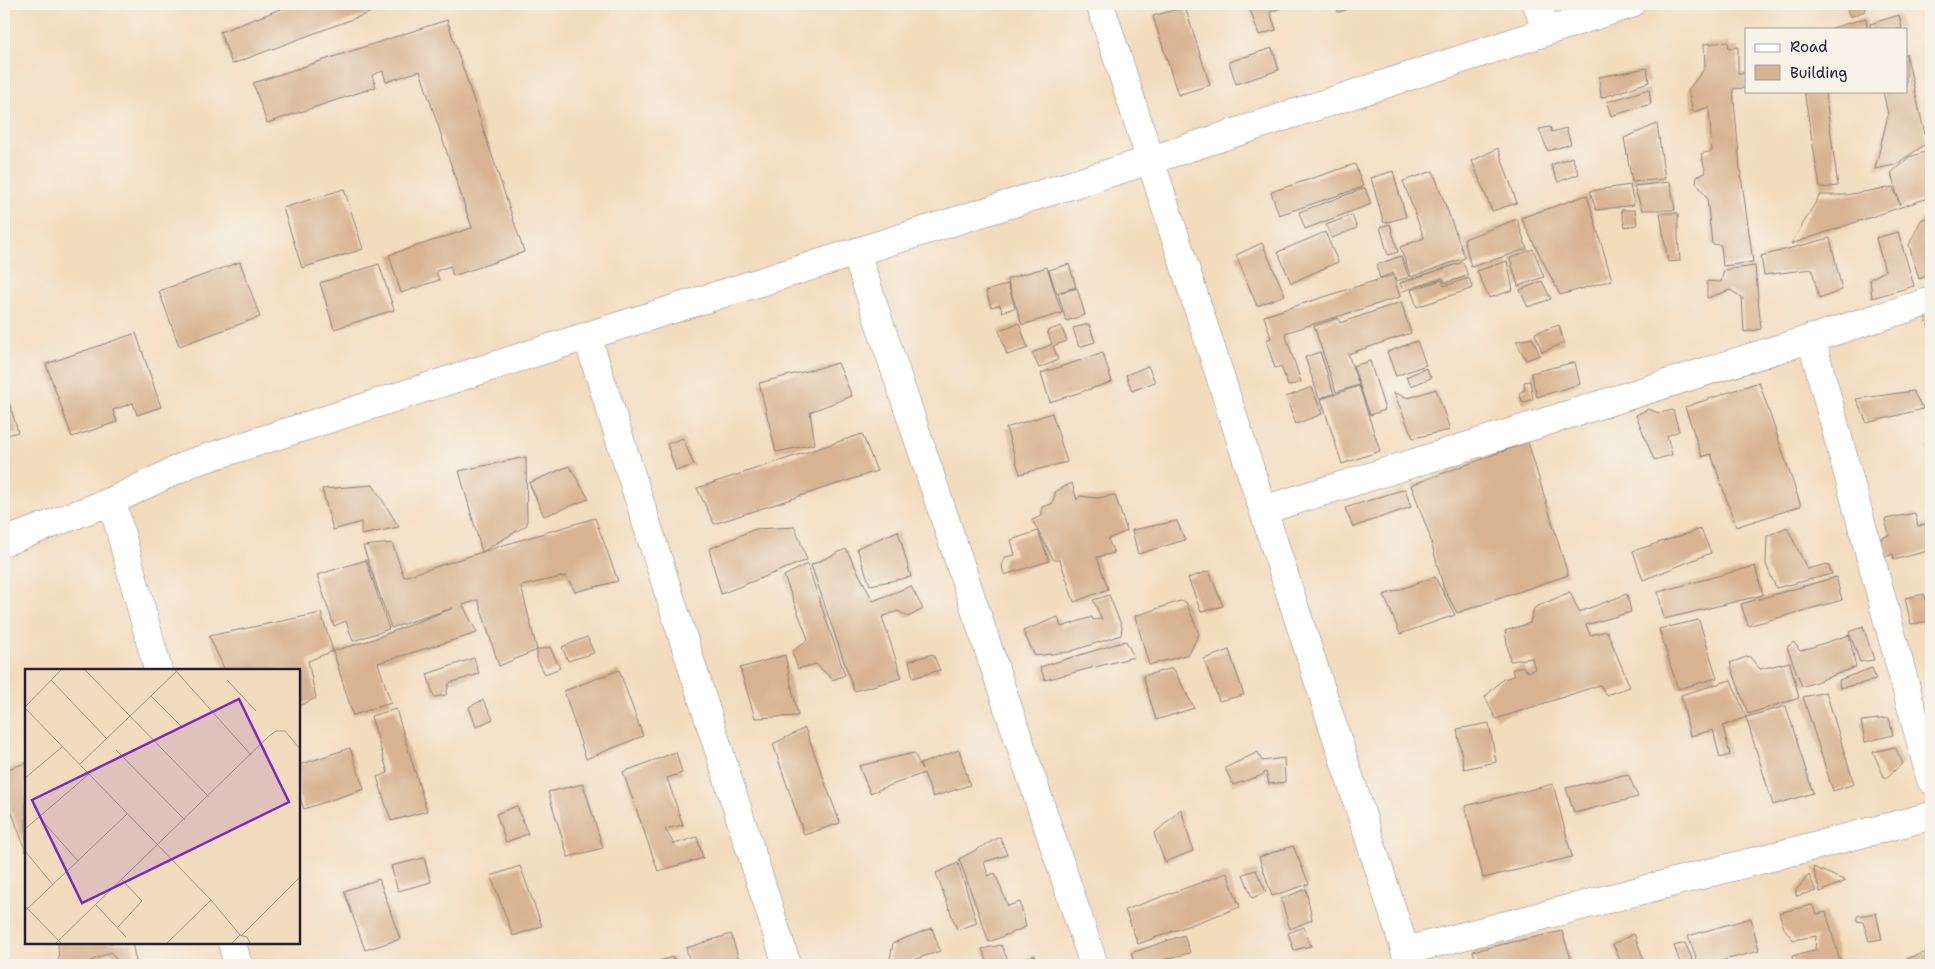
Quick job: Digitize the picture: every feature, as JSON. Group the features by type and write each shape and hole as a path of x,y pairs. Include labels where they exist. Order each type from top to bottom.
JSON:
{"street":[{"path":"1100,4 1407,958 1931,816"},
{"path":"1538,4 1546,30"},
{"path":"4,542 112,501 192,463 587,336 1151,160 1630,4"},
{"path":"856,252 1094,965"},
{"path":"1264,510 1931,301"},
{"path":"587,336 787,965"},
{"path":"1811,338 1931,780"},
{"path":"112,501 158,669"},
{"path":"232,944 238,965"}],"building":[{"path":"294,4 393,4 232,64 220,32"},
{"path":"1248,4 1282,4 1284,7 1270,12 1276,30 1259,35"},
{"path":"1336,4 1367,4 1338,12"},
{"path":"1845,4 1864,4 1865,11 1850,17"},
{"path":"1925,4 1931,4 1931,25"},
{"path":"1185,7 1210,85 1178,95 1153,16"},
{"path":"1899,15 1902,28 1871,28 1870,24"},
{"path":"1866,18 1867,28 1832,28"},
{"path":"447,20 524,252 453,276 450,266 436,271 439,280 401,293 389,255 472,228 420,71 386,82 383,71 372,75 376,87 267,123 253,83"},
{"path":"1728,42 1729,48 1738,47 1738,73 1745,73 1745,88 1733,89 1740,168 1753,262 1723,266 1721,245 1712,244 1707,198 1696,182 1697,176 1706,173 1701,154 1712,151 1709,107 1693,112 1688,90 1705,68 1704,44"},
{"path":"1272,48 1279,70 1236,84 1229,62"},
{"path":"1908,62 1927,143 1895,165 1875,169 1888,115 1883,92 1908,92"},
{"path":"1647,68 1649,82 1601,98 1599,77"},
{"path":"1649,89 1651,104 1611,116 1607,102"},
{"path":"1804,92 1825,92 1838,186 1820,188"},
{"path":"1657,124 1665,179 1632,182 1624,138"},
{"path":"1550,127 1552,132 1566,128 1571,144 1548,151 1539,129"},
{"path":"1498,148 1517,203 1492,211 1472,161"},
{"path":"1931,150 1931,197 1791,244 1820,195 1845,195 1893,187 1900,205 1891,173 1909,157"},
{"path":"1572,157 1579,174 1558,182 1551,165"},
{"path":"1355,164 1363,187 1279,215 1271,192"},
{"path":"1393,171 1406,217 1384,223 1371,178"},
{"path":"1433,171 1465,258 1411,277 1400,247 1424,238 1403,181"},
{"path":"1670,182 1675,210 1642,210 1634,186"},
{"path":"1630,185 1634,205 1596,210 1590,191"},
{"path":"1365,188 1371,204 1305,229 1299,212"},
{"path":"344,189 363,249 302,268 283,208"},
{"path":"1587,195 1612,280 1560,295 1521,218"},
{"path":"1621,210 1635,210 1637,225 1625,227"},
{"path":"1660,213 1678,213 1680,261 1668,262"},
{"path":"1352,215 1357,228 1332,238 1326,225"},
{"path":"1931,216 1931,275 1919,279 1909,245 1921,220"},
{"path":"1517,219 1527,249 1471,267 1464,239"},
{"path":"1390,224 1398,252 1388,255 1380,227"},
{"path":"1325,232 1338,262 1291,283 1278,252"},
{"path":"1898,232 1914,286 1872,298 1870,279 1885,271 1876,238"},
{"path":"1830,238 1842,290 1819,299 1812,269 1764,275 1761,256"},
{"path":"1262,243 1285,295 1257,306 1236,255"},
{"path":"1533,249 1544,277 1518,286 1510,258"},
{"path":"1401,256 1409,277 1396,281 1393,273 1380,278 1376,265"},
{"path":"1507,261 1513,290 1489,298 1477,271"},
{"path":"240,262 260,317 179,346 159,291"},
{"path":"1463,262 1468,276 1445,283 1443,278 1403,291 1400,283"},
{"path":"379,264 394,310 334,329 320,283"},
{"path":"1069,264 1076,287 1056,293 1049,270"},
{"path":"1755,266 1761,329 1744,332 1742,297 1730,290 1707,298 1707,281 1721,282 1724,270"},
{"path":"1047,267 1062,313 1022,325 1007,279"},
{"path":"1393,275 1400,297 1285,333 1301,382 1288,386 1281,366 1275,368 1266,340 1271,338 1264,316"},
{"path":"1469,278 1473,288 1417,307 1411,290 1442,280 1444,286"},
{"path":"1542,281 1551,299 1528,307 1520,290"},
{"path":"1008,284 1015,308 1002,312 1000,305 991,307 986,291"},
{"path":"1077,288 1085,315 1066,321 1058,293"},
{"path":"1401,302 1411,333 1348,354 1359,385 1336,392 1314,326 1338,318 1340,323"},
{"path":"1931,315 1931,334 1925,316"},
{"path":"1019,323 1028,348 1007,355 999,330"},
{"path":"1089,324 1095,342 1079,347 1073,328"},
{"path":"1559,325 1564,343 1542,352 1535,333"},
{"path":"1061,326 1067,341 1053,346 1058,360 1039,368 1032,353 1052,344 1047,331"},
{"path":"136,333 161,407 137,415 133,403 113,410 117,422 72,437 46,364"},
{"path":"1532,338 1540,355 1526,360 1516,341"},
{"path":"1417,341 1426,365 1396,376 1387,352"},
{"path":"1320,352 1334,394 1319,398 1305,357"},
{"path":"1103,353 1112,382 1050,402 1041,373"},
{"path":"1370,361 1385,410 1370,415 1353,366"},
{"path":"1575,362 1580,384 1537,397 1531,373"},
{"path":"838,363 852,396 810,412 815,444 776,452 759,383"},
{"path":"1148,366 1155,382 1132,391 1126,375"},
{"path":"1426,368 1431,378 1411,386 1406,377"},
{"path":"1530,381 1533,399 1523,403 1519,393 1525,390 1524,382"},
{"path":"1759,382 1801,506 1736,527 1711,454 1702,457 1685,407"},
{"path":"1359,386 1380,451 1342,464 1321,399"},
{"path":"1312,387 1322,414 1296,424 1286,397"},
{"path":"1436,389 1450,430 1413,438 1394,393 1409,398"},
{"path":"1913,391 1923,409 1867,423 1856,399"},
{"path":"8,398 18,432 4,436 4,399"},
{"path":"1648,409 1659,413 1673,410 1679,431 1667,436 1672,455 1654,460 1636,415"},
{"path":"1052,413 1067,462 1020,474 1006,428"},
{"path":"862,434 877,471 714,524 697,488"},
{"path":"683,438 694,465 676,471 667,444"},
{"path":"1528,442 1568,575 1457,613 1444,589 1429,534 1411,485"},
{"path":"1931,446 1931,461 1926,447"},
{"path":"526,457 527,525 482,552 459,471"},
{"path":"569,466 589,499 544,516 529,483"},
{"path":"1072,483 1077,500 1080,496 1097,498 1115,495 1127,531 1108,539 1114,553 1097,557 1108,589 1074,602 1060,560 1054,560 1032,520 1042,516 1042,507 1052,504 1056,491"},
{"path":"373,485 399,527 361,535 361,522 333,530 322,489"},
{"path":"1405,489 1411,507 1353,527 1345,508"},
{"path":"1915,513 1918,526 1931,523 1931,550 1894,560 1893,554 1883,558 1877,540 1889,535 1885,519"},
{"path":"595,518 618,581 575,592 566,576 521,586 537,650 499,666 478,600 463,605 477,633 378,663 391,703 353,715 333,651 371,640 453,608 391,628 363,546 392,543 404,577"},
{"path":"1177,521 1185,540 1138,554 1132,530"},
{"path":"795,527 807,560 721,594 709,549 755,529"},
{"path":"1787,527 1807,569 1828,564 1832,574 1776,588 1766,564 1767,536"},
{"path":"1701,529 1711,553 1643,580 1633,551"},
{"path":"898,531 911,577 870,585 857,548"},
{"path":"1038,531 1049,561 1004,575 1002,566 1005,557 1015,555 1011,540"},
{"path":"846,549 873,601 911,586 923,609 908,617 898,611 882,617 902,678 854,691 811,565"},
{"path":"366,560 389,629 353,641 346,621 334,626 317,575"},
{"path":"807,564 845,675 833,680 816,664 798,669 792,652 808,639 784,576"},
{"path":"1755,566 1763,595 1664,619 1658,592"},
{"path":"1209,571 1223,606 1201,612 1188,578"},
{"path":"1435,577 1455,615 1400,634 1384,595"},
{"path":"1836,577 1842,600 1748,626 1741,604"},
{"path":"1570,592 1579,612 1627,594 1631,612 1586,625 1590,635 1607,631 1630,687 1606,695 1600,685 1496,719 1485,697 1503,679 1514,676 1512,670 1522,666 1528,672 1535,669 1532,658 1510,661 1505,631 1530,623 1534,608"},
{"path":"1924,594 1931,615 1931,621 1911,624 1905,598"},
{"path":"1109,595 1122,627 1121,635 1069,652 1035,656 1023,631 1058,617 1061,627 1092,617 1093,620 1102,619 1093,600"},
{"path":"1180,601 1186,602 1199,634 1189,654 1149,665 1135,616"},
{"path":"321,613 333,651 308,661 316,698 300,706 300,669 225,669 209,636"},
{"path":"1699,620 1717,678 1678,689 1659,629"},
{"path":"1863,626 1874,660 1860,662 1849,632"},
{"path":"1849,635 1856,667 1802,687 1787,647 1794,642 1800,651"},
{"path":"587,637 594,653 568,661 562,647"},
{"path":"1126,641 1134,657 1045,680 1040,667"},
{"path":"550,647 560,668 545,674 537,659 537,650"},
{"path":"1229,650 1244,695 1219,701 1204,659"},
{"path":"933,654 940,670 913,678 909,661"},
{"path":"785,655 798,716 755,718 740,668"},
{"path":"1749,656 1760,669 1790,662 1799,698 1748,714 1730,663"},
{"path":"474,658 479,674 449,683 446,695 434,697 427,674"},
{"path":"1173,668 1194,708 1156,720 1143,676"},
{"path":"1872,668 1876,680 1840,688 1839,680"},
{"path":"619,670 643,736 586,759 564,691"},
{"path":"1731,680 1746,717 1723,726 1730,755 1720,758 1713,730 1690,736 1681,695"},
{"path":"1826,692 1854,784 1833,791 1803,697"},
{"path":"483,700 493,719 476,727 469,707"},
{"path":"1786,706 1813,793 1773,805 1746,717"},
{"path":"396,709 427,811 391,821 377,777 388,773 371,716"},
{"path":"1889,718 1893,735 1865,742 1861,721"},
{"path":"1489,723 1496,762 1464,769 1457,729"},
{"path":"805,728 840,823 804,835 773,744"},
{"path":"1895,747 1903,763 1885,779 1873,752"},
{"path":"350,748 364,789 304,809 300,798 300,765"},
{"path":"959,750 970,785 933,797 924,773 870,793 859,766 914,753 922,769 920,764"},
{"path":"676,752 682,773 667,778 683,825 665,829 674,844 697,837 703,858 658,871 623,772"},
{"path":"1258,752 1262,761 1284,758 1285,782 1269,784 1266,772 1260,776 1233,785 1225,768"},
{"path":"25,763 25,849 4,790 4,770"},
{"path":"1628,774 1638,797 1574,813 1566,788"},
{"path":"583,784 603,848 568,857 548,792"},
{"path":"1553,784 1572,857 1483,878 1465,806"},
{"path":"517,806 528,834 506,842 496,814"},
{"path":"1181,809 1193,851 1165,862 1154,834"},
{"path":"1000,837 1007,855 984,862 988,876 995,873 1008,906 1020,902 1026,927 989,942 959,859"},
{"path":"1293,846 1309,884 1272,896 1259,857"},
{"path":"424,858 431,882 398,891 391,866"},
{"path":"958,863 977,923 957,930 936,873"},
{"path":"520,866 542,926 513,936 491,876"},
{"path":"1813,867 1846,881 1820,892"},
{"path":"1256,870 1266,892 1252,898 1243,874"},
{"path":"1227,873 1240,907 1138,944 1125,910"},
{"path":"1809,875 1816,891 1796,896 1796,890"},
{"path":"379,879 400,939 365,950 344,891"},
{"path":"1306,889 1312,920 1290,929 1281,899"},
{"path":"1812,905 1817,914 1826,912 1840,961 1830,965 1793,965 1792,956 1815,951 1816,936 1793,940 1784,928 1779,913"},
{"path":"1876,913 1882,939 1869,941 1863,922 1857,921 1857,916"},
{"path":"1751,918 1759,951 1699,965 1688,936"},
{"path":"1304,927 1311,946 1294,950 1288,933"},
{"path":"932,928 940,951 898,965 889,965 893,943"},
{"path":"1562,931 1573,965 1477,965 1473,951"},
{"path":"731,934 740,963 733,965 691,965 686,948"},
{"path":"1634,934 1646,965 1622,965 1613,944"},
{"path":"1184,935 1190,953 1157,961 1158,965 1135,965 1131,953"},
{"path":"1685,943 1695,965 1681,965 1674,946"},
{"path":"58,944 132,944 136,962 120,965 111,952 82,965 59,965"},
{"path":"1001,945 1008,960 989,965 982,949"},
{"path":"1931,951 1931,965 1911,965 1908,958"},
{"path":"1035,955 1036,965 1013,965"},
{"path":"673,957 676,965 640,965 647,962 648,964"}]}
